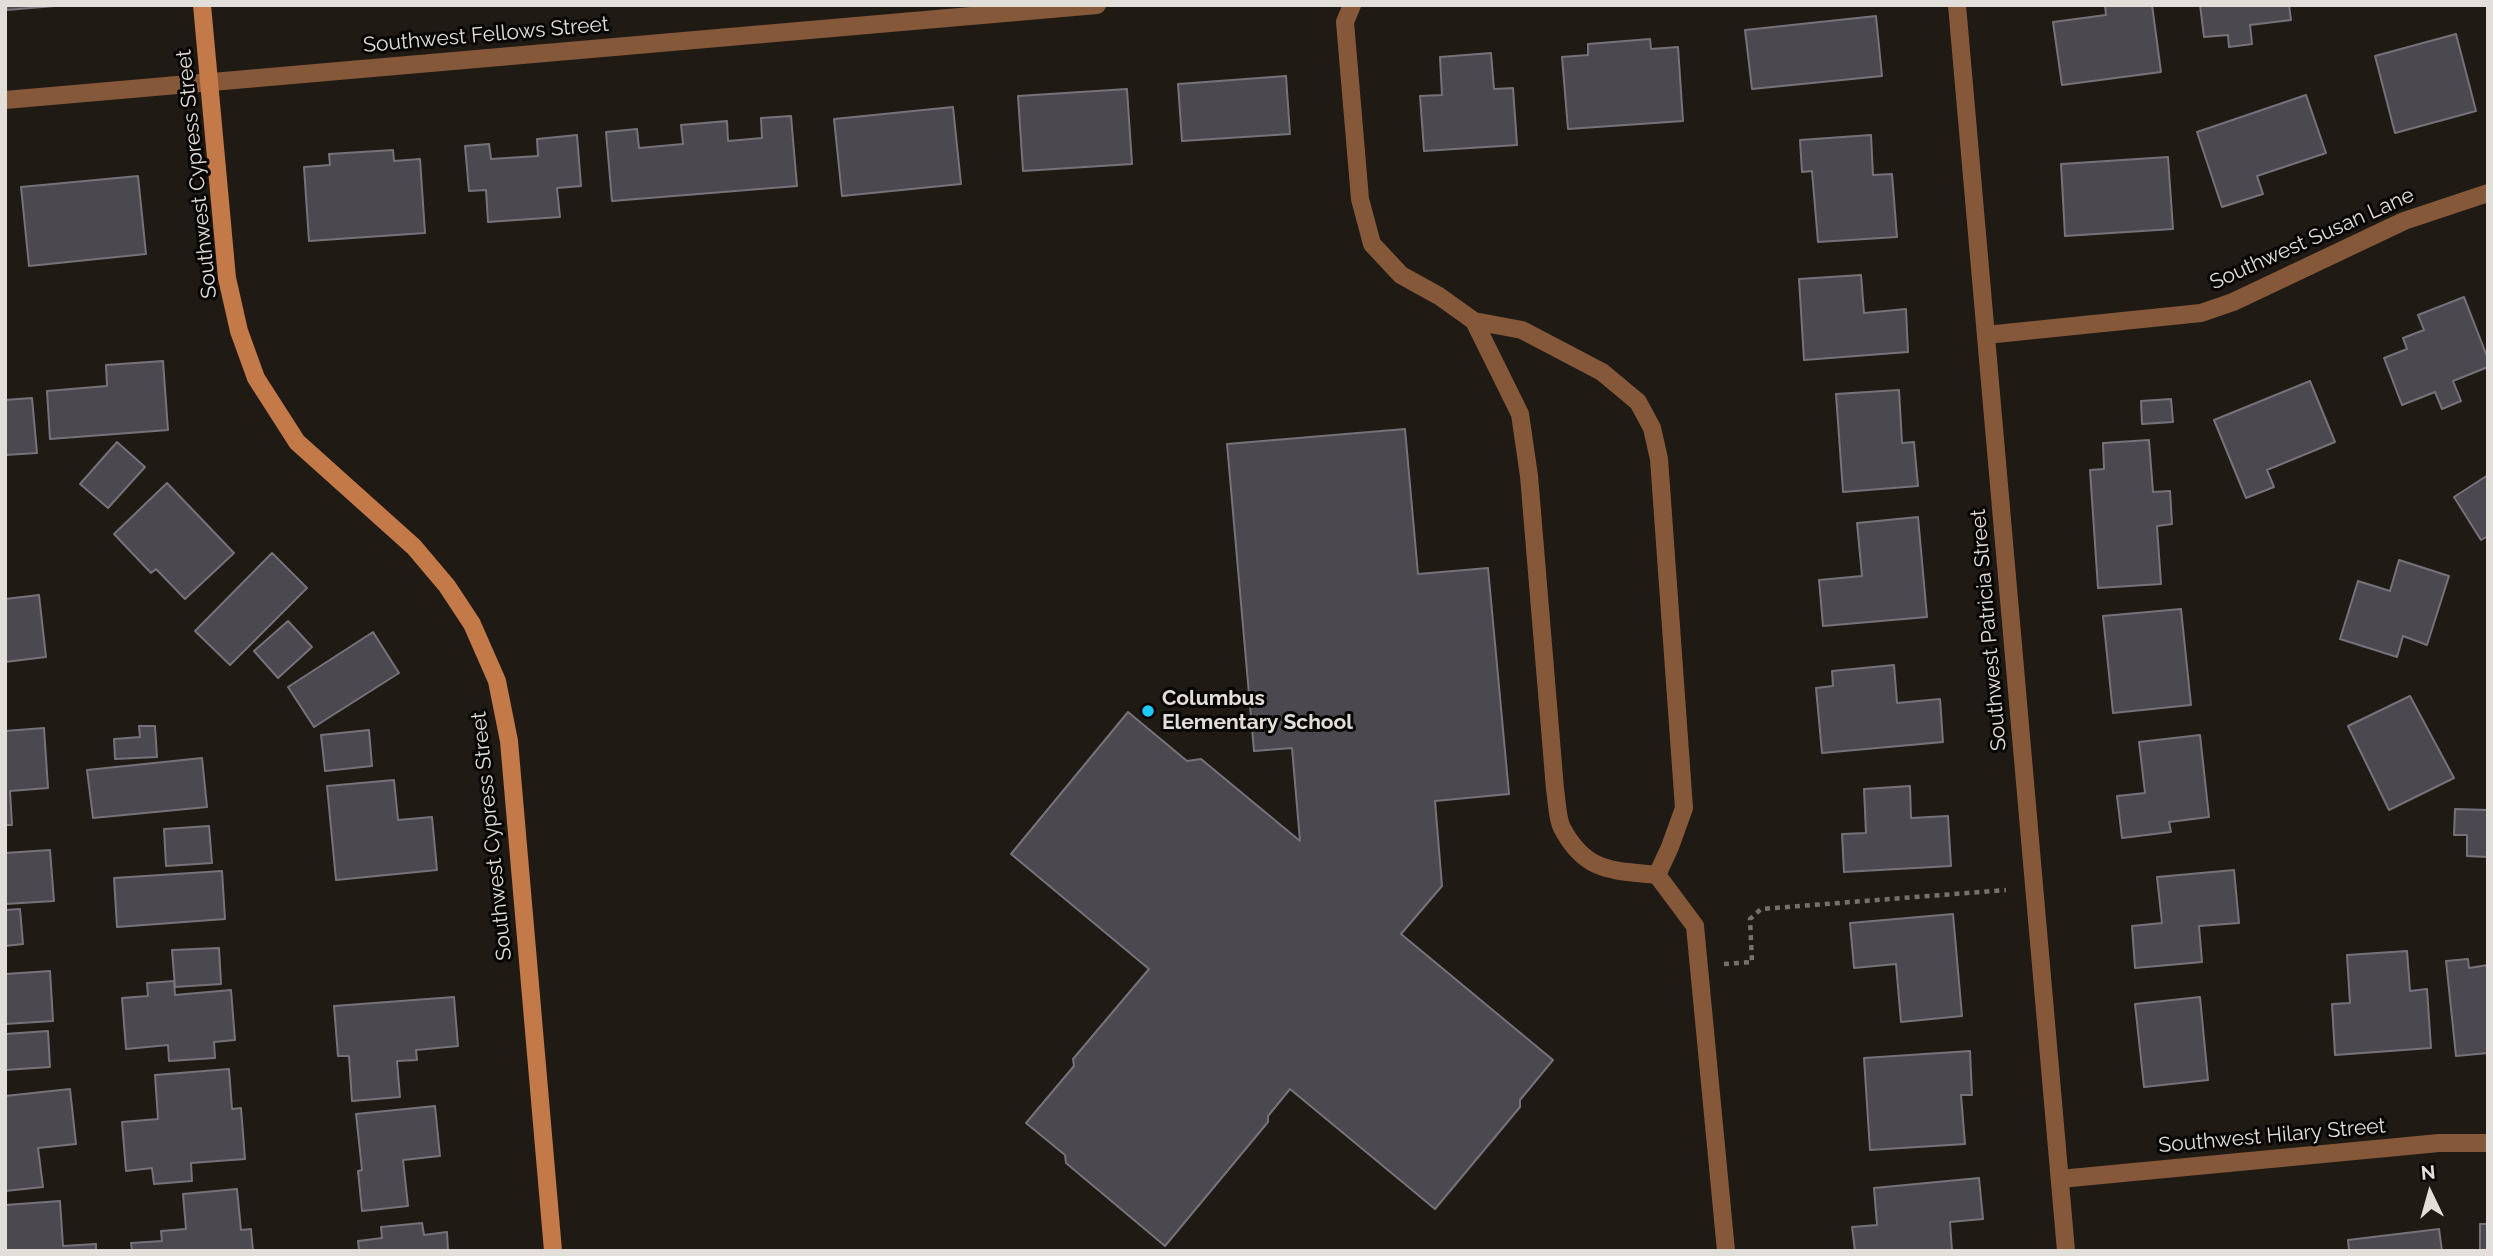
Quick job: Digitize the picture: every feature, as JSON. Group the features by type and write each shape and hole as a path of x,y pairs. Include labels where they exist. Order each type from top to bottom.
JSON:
{"main road":[{"name":"Southwest Cypress Street","path":"202,5 227,278 239,331 256,377 297,442 414,547 447,586 471,624 497,681 509,741 553,1251"}],"street":[{"name":"Southwest Fellows Street","path":"5,100 1013,9 1097,5"},
{"path":"1352,5 1345,22 1348,63 1360,199 1372,244 1401,275 1439,296 1474,321 1522,330 1602,372 1638,402 1652,428 1660,473 1684,808 1671,847 1657,875"},
{"name":"Southwest Patricia Street","path":"1957,5 2066,1251"},
{"name":"Southwest Susan Lane","path":"1986,335 2201,313 2233,302 2404,221 2488,193"},
{"path":"1474,321 1520,414 1529,476 1555,789 1561,826 1586,860 1609,869 1657,875 1695,926 1726,1251"},
{"name":"Southwest Hilary Street","path":"2060,1179 2439,1143 2488,1143"}],"path":[{"path":"1699,967 1752,962 1750,919 1761,909 2034,887"}],"building":[{"path":"6,5 66,5 7,10"},
{"path":"2105,5 2152,5 2161,72 2062,85 2053,22 2106,15"},
{"path":"2200,5 2289,5 2291,20 2250,25 2252,44 2229,47 2228,35 2204,37"},
{"path":"1876,16 1882,76 1752,89 1745,30"},
{"path":"2456,34 2476,111 2395,133 2375,56"},
{"path":"1650,39 1651,49 1678,47 1683,121 1568,129 1562,57 1588,55 1588,44"},
{"path":"1491,53 1494,89 1513,88 1517,145 1424,151 1420,96 1442,95 1440,57"},
{"path":"1286,76 1290,134 1182,141 1178,84"},
{"path":"1127,89 1132,164 1023,171 1018,96"},
{"path":"2306,95 2326,153 2257,176 2263,194 2222,207 2197,132"},
{"path":"953,107 961,184 842,196 834,119"},
{"path":"791,116 797,186 612,201 606,132 637,129 639,148 683,144 681,125 727,121 728,141 762,138 761,118"},
{"path":"577,135 581,186 557,188 560,217 488,222 486,190 469,191 465,146 489,144 491,159 538,156 537,139"},
{"path":"1871,135 1873,175 1892,174 1897,237 1818,242 1812,171 1802,172 1800,140"},
{"path":"393,150 394,161 420,159 425,233 309,241 304,167 330,165 329,154"},
{"path":"2168,157 2173,229 2065,236 2061,164"},
{"path":"138,176 146,254 29,266 21,187"},
{"path":"1861,275 1864,313 1906,309 1908,352 1804,360 1799,279"},
{"path":"2464,297 2488,359 2488,367 2453,381 2461,401 2442,409 2435,392 2402,405 2384,358 2407,349 2403,338 2424,330 2418,315"},
{"path":"163,361 168,430 50,439 47,391 107,386 106,365"},
{"path":"2310,381 2335,442 2267,470 2274,487 2246,498 2214,420"},
{"path":"1899,390 1902,443 1914,442 1918,486 1843,492 1836,394"},
{"path":"32,398 37,453 5,455 5,400"},
{"path":"2171,399 2173,422 2142,424 2141,401"},
{"path":"1405,429 1418,574 1488,568 1509,794 1435,801 1442,886 1401,934 1553,1060 1520,1100 1520,1107 1435,1209 1290,1089 1268,1116 1268,1122 1165,1246 1066,1163 1065,1155 1026,1123 1074,1066 1073,1059 1149,969 1011,854 1128,712 1187,761 1201,759 1300,841 1292,748 1254,751 1227,444"},
{"path":"2149,440 2153,492 2170,491 2172,524 2157,526 2161,584 2098,588 2090,470 2104,469 2103,443"},
{"path":"117,442 145,467 108,508 80,484"},
{"path":"2488,475 2488,536 2481,540 2454,497"},
{"path":"167,483 234,553 185,599 156,569 151,573 114,534"},
{"path":"1918,517 1927,617 1823,626 1819,580 1862,576 1857,523"},
{"path":"272,553 307,588 230,665 195,631"},
{"path":"2399,560 2449,576 2427,645 2403,636 2397,657 2340,639 2358,581 2390,591"},
{"path":"39,595 46,657 5,662 5,599"},
{"path":"2181,609 2191,705 2113,713 2103,616"},
{"path":"288,621 312,647 278,678 254,651"},
{"path":"373,632 399,673 314,727 288,687"},
{"path":"1894,665 1897,703 1940,699 1943,742 1822,753 1816,688 1833,686 1832,671"},
{"path":"2410,696 2454,778 2389,810 2348,726"},
{"path":"139,726 155,726 157,757 115,759 114,739 140,737"},
{"path":"44,728 48,788 10,791 12,825 5,825 5,731"},
{"path":"369,730 372,766 325,771 321,735"},
{"path":"2200,735 2209,817 2169,822 2171,832 2122,838 2117,796 2145,793 2139,742"},
{"path":"202,758 207,807 93,818 87,770"},
{"path":"394,780 398,820 432,817 437,870 336,880 327,786"},
{"path":"1910,786 1911,818 1948,816 1951,866 1844,872 1842,834 1866,833 1864,789"},
{"path":"2455,809 2488,810 2488,857 2467,856 2467,835 2454,835"},
{"path":"209,826 212,863 166,866 164,829"},
{"path":"50,850 54,901 5,904 5,853"},
{"path":"2234,870 2239,923 2199,926 2202,962 2135,968 2132,926 2162,923 2157,877"},
{"path":"222,871 225,919 117,927 114,878"},
{"path":"20,909 23,944 5,946 5,910"},
{"path":"1953,914 1962,1016 1901,1022 1896,964 1854,968 1850,923"},
{"path":"219,948 221,984 175,987 172,950"},
{"path":"2407,951 2410,991 2427,989 2431,1048 2335,1055 2332,1004 2350,1003 2347,955"},
{"path":"2468,959 2469,968 2488,965 2488,1053 2456,1056 2446,961"},
{"path":"50,971 53,1021 5,1024 5,974"},
{"path":"174,981 175,995 231,990 235,1040 214,1042 215,1058 169,1061 168,1045 126,1049 122,998 148,996 147,983"},
{"path":"454,997 458,1046 416,1050 417,1060 397,1061 400,1097 352,1101 349,1056 338,1056 334,1006"},
{"path":"2200,997 2208,1080 2144,1087 2135,1004"},
{"path":"48,1031 50,1067 5,1070 5,1034"},
{"path":"1970,1051 1972,1095 1961,1095 1965,1144 1870,1150 1864,1058"},
{"path":"229,1069 232,1109 241,1108 245,1159 191,1163 192,1181 154,1184 152,1168 126,1171 122,1122 158,1119 155,1075"},
{"path":"70,1089 76,1144 38,1148 43,1187 5,1191 5,1096"},
{"path":"435,1106 440,1156 403,1160 408,1206 362,1211 358,1171 362,1170 356,1114"},
{"path":"1979,1178 1983,1219 1950,1222 1952,1251 1855,1251 1852,1227 1877,1225 1874,1188"},
{"path":"237,1189 241,1230 251,1229 253,1251 132,1251 131,1243 162,1241 161,1231 186,1229 183,1194"},
{"path":"60,1201 63,1246 96,1244 96,1251 5,1251 5,1205"},
{"path":"422,1223 424,1235 447,1232 448,1251 359,1251 358,1241 382,1238 381,1227"},
{"path":"2480,1224 2488,1224 2488,1251 2480,1251"},
{"path":"2439,1229 2442,1251 2349,1251 2348,1240"}],"place":[{"name":"Columbus Elementary School","path":"1148,711"}]}
